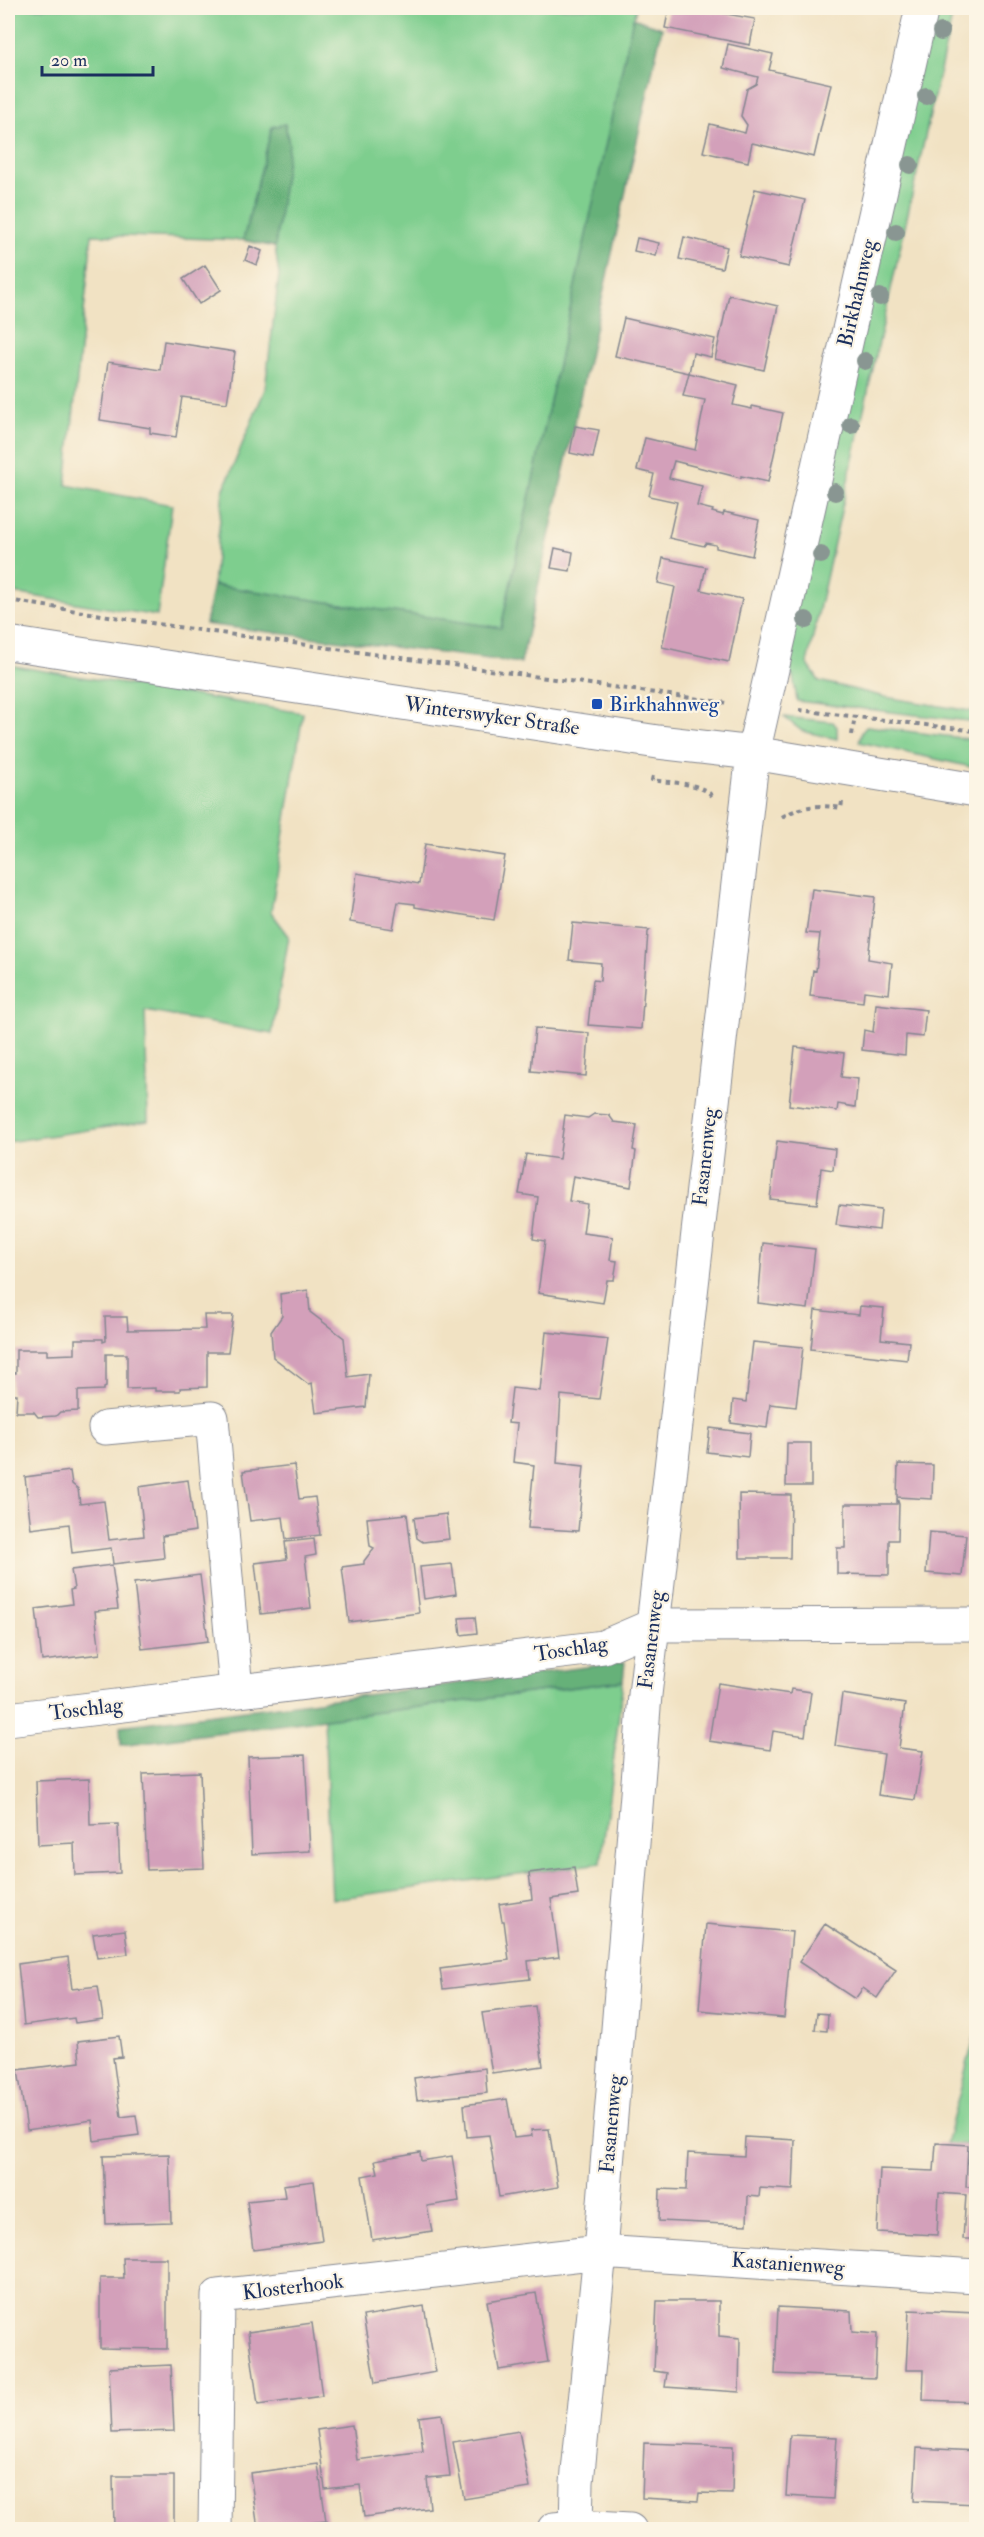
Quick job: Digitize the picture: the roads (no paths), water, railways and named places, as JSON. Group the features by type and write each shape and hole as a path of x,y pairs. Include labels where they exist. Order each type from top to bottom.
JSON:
{"street":[{"name":"Birkhahnweg","path":"753,753 922,8"},
{"name":"Winterswyker Straße","path":"8,644 658,742 753,753 976,790"},
{"name":"Fasanenweg","path":"568,2529 577,2482 600,2252 645,1695 736,881 753,753"},
{"path":"105,1428 212,1418 237,1690"},
{"name":"Toschlag","path":"8,1719 603,1647 654,1625 976,1624"},
{"name":"Kastanienweg","path":"600,2252 976,2276"},
{"name":"Klosterhook","path":"215,2529 218,2296 600,2252"},
{"path":"568,2529 630,2529"}],"place":[{"name":"Birkhahnweg","path":"597,704"}]}
